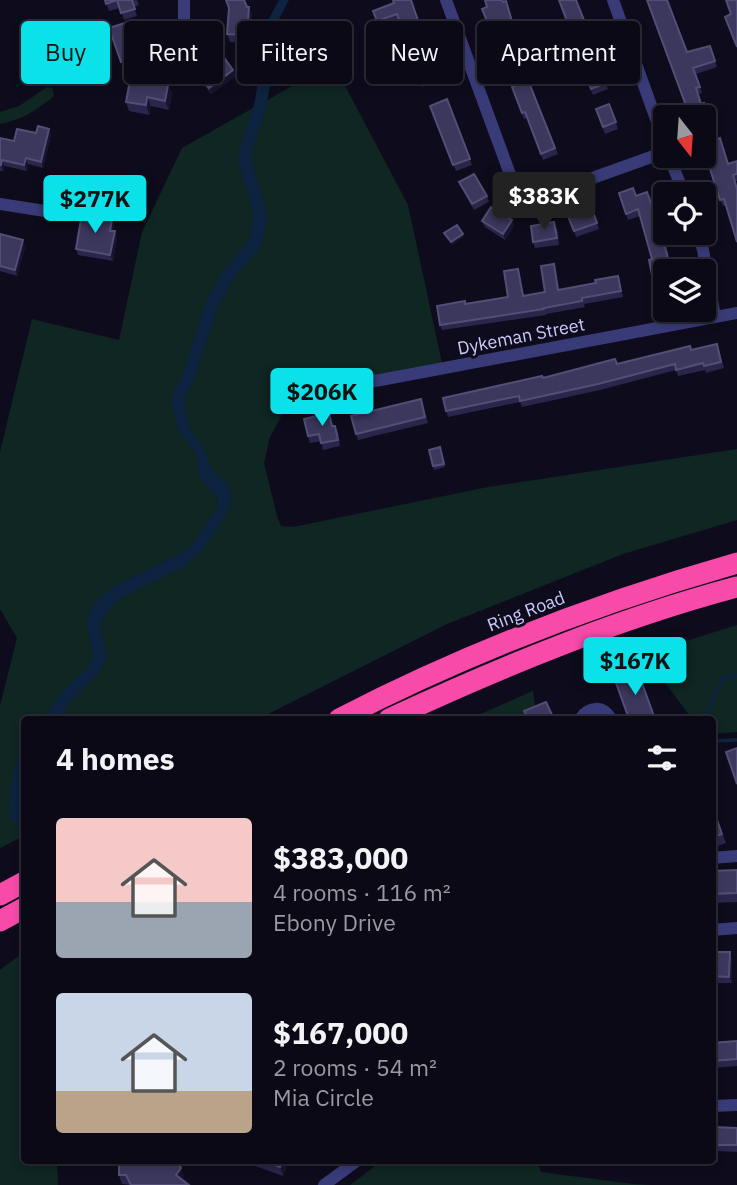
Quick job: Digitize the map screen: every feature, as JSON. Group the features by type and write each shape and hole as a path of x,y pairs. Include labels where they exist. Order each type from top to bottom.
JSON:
{"highway":[{"name":"Ring Road","path":"345,716 412,683 519,637 676,580 737,563"},
{"path":"395,716 548,650 629,620 731,589"},
{"path":"0,895 21,884"},
{"path":"0,921 21,910"}],"street":[{"path":"184,0 184,21"},
{"path":"446,0 511,177 519,189 530,195 548,194 653,156"},
{"path":"612,0 653,111"},
{"path":"0,204 45,211"},
{"name":"Dykeman Street","path":"716,317 737,313"},
{"name":"Dykeman Street","path":"310,383 346,386 688,322"},
{"path":"582,716 594,709 604,711 608,716"},
{"path":"716,858 737,856"},
{"path":"716,930 737,928"},
{"path":"716,1106 737,1105"},
{"path":"324,1185 353,1164"}],"green space":[{"path":"296,84 344,84 408,205 443,368 386,379 310,383 284,411 270,437 264,463 281,526 293,527 488,487 737,449 737,520 623,554 447,624 264,716 21,716 21,838 0,848 0,706 17,638 0,609 0,452 32,319 119,340 142,232 182,148"},
{"path":"47,87 52,88 52,98 21,117 0,124 0,112 19,106"},
{"path":"737,625 737,732 716,734 716,716 690,716 657,672 601,683 596,669"},
{"path":"533,691 535,707 519,716 476,716"},
{"path":"21,954 21,1164 57,1164 58,1185 0,1185 0,970"},
{"path":"378,1164 538,1164 541,1172 651,1185 350,1185"}],"water":[{"path":"279,0 289,0 279,19 268,21"},
{"path":"257,84 270,84 251,153 267,218 264,234 259,249 232,281 218,307 193,382 184,399 190,429 206,452 215,474 226,482 230,489 229,508 209,541 185,566 120,598 99,623 106,652 105,661 97,675 60,716 46,716 62,692 88,667 93,657 88,617 93,606 114,586 189,549 217,508 215,494 199,475 196,453 179,431 171,403 207,299 222,273 250,238 253,219 239,165 239,151 255,101"},
{"path":"21,754 21,826 11,820 10,807"}],"building":[{"path":"117,0 132,0 135,9 121,13"},
{"path":"226,0 244,0 249,7 248,21 237,21 237,34 227,34 229,8"},
{"path":"393,0 411,0 418,21 399,21 397,14 377,21 373,11 394,3"},
{"path":"485,0 506,1 512,21 487,21 482,9 487,7"},
{"path":"559,0 576,0 584,21 567,21"},
{"path":"647,0 667,0 687,52 710,46 715,61 693,68 700,87 696,88 701,104 705,105 682,105 685,103"},
{"path":"726,0 737,0 737,47 725,17 731,14"},
{"path":"124,23 124,61 121,62 110,31 110,28"},
{"path":"223,56 233,70 223,78"},
{"path":"129,84 168,85 165,101 147,97 146,105 126,102"},
{"path":"513,84 530,84 555,148 541,154 525,112 522,113 512,87"},
{"path":"589,84 604,84 591,89"},
{"path":"447,99 470,159 453,165 430,106"},
{"path":"609,104 616,122 603,127 596,109"},
{"path":"38,126 49,129 41,162 26,158 24,165 2,160 0,165 0,138 14,141 17,129 36,133"},
{"path":"720,138 728,164 737,161 737,174 733,175 737,189 737,242 724,199 720,200 710,168 716,168 716,139"},
{"path":"474,174 487,196 472,204 459,182"},
{"path":"633,188 636,196 647,192 653,208 653,245 664,245 668,259 653,259 653,280 649,260 652,259 638,209 626,214 619,193"},
{"path":"591,206 597,223 574,231 567,214"},
{"path":"491,207 512,220 503,234 482,221"},
{"path":"82,213 112,219 110,231 115,231 110,255 76,249"},
{"path":"554,222 557,238 533,242 531,226"},
{"path":"457,225 463,234 451,242 444,233"},
{"path":"0,234 23,240 15,270 0,266"},
{"path":"554,264 558,290 618,276 621,291 544,309 440,325 437,306 508,297 504,271 518,269 523,296 545,292 541,266"},
{"path":"717,344 721,362 704,366 703,363 676,370 675,364 520,401 519,396 446,411 443,398 542,376 543,378 615,359 617,364 690,346 691,350"},
{"path":"421,399 425,417 356,434 351,416"},
{"path":"329,413 338,440 321,443 319,434 308,436 304,419"},
{"path":"440,447 444,464 433,466 429,450"},
{"path":"638,672 654,716 628,716 615,680"},
{"path":"546,702 553,716 526,716 524,711"},
{"path":"737,748 737,784 726,752"},
{"path":"716,817 722,834 716,836"},
{"path":"737,870 737,893 716,894 716,871"},
{"path":"716,952 730,952 729,977 716,976"},
{"path":"737,1041 737,1059 716,1061 716,1043"},
{"path":"716,1127 737,1128 737,1145 716,1145"},
{"path":"119,1164 179,1164 181,1168 176,1175 189,1185 131,1185 126,1175 119,1175"}],"waterway":[{"path":"705,716 723,679 737,675"},
{"path":"716,741 737,740"}]}
